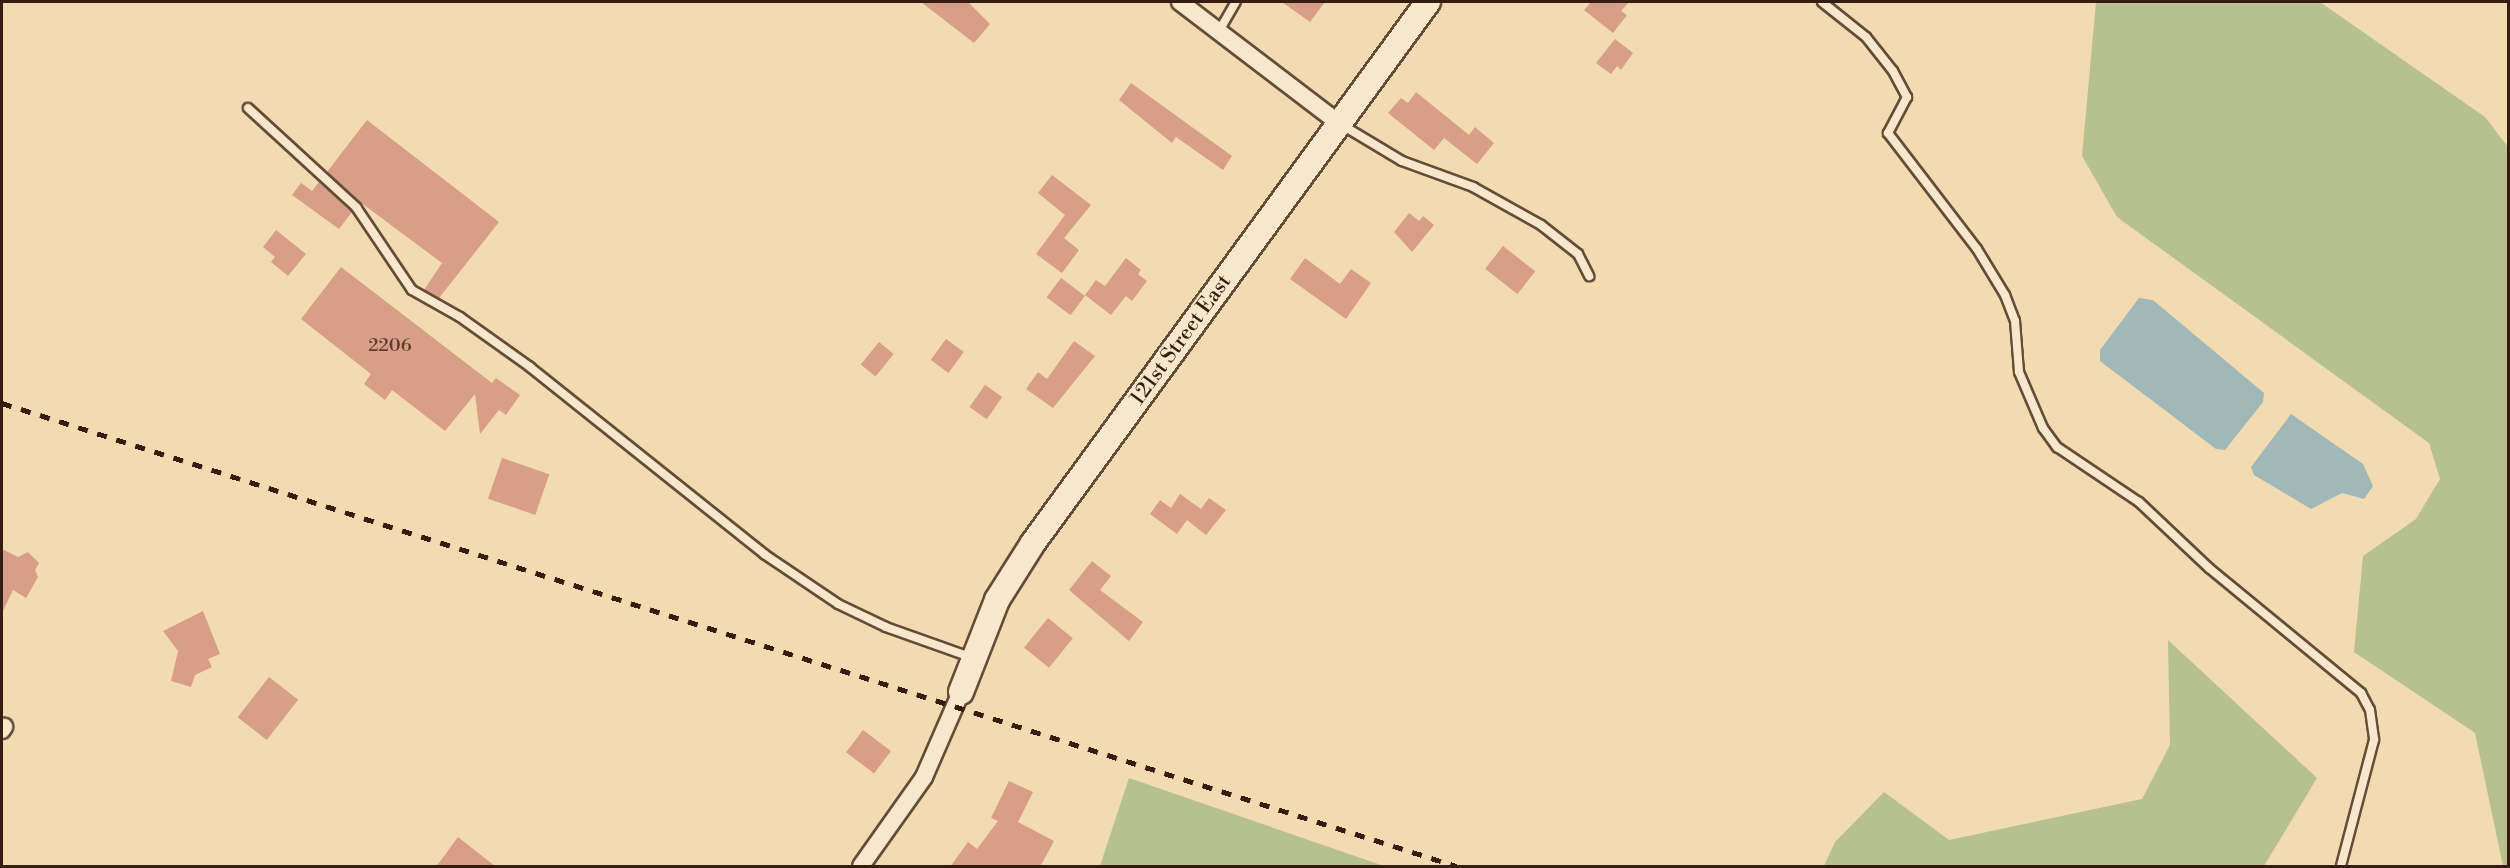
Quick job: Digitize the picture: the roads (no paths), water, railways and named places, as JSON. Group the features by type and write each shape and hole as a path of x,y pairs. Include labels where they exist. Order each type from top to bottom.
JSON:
{"street":[{"path":"1180,2 1339,123"},
{"name":"121st Street East","path":"961,692 997,600 1034,543 1428,2"},
{"path":"861,867 924,777 961,692"}],"lane":[{"path":"1218,31 1236,2"},
{"path":"1822,2 1866,37 1893,71 1907,97 1888,133 1977,249 2005,295 2015,321 2019,372 2043,428 2057,447 2139,502 2209,568 2361,693 2370,710 2374,740 2341,867"},
{"path":"248,108 356,207 412,290 460,317 530,367 764,554 838,604 886,627 973,658"},
{"path":"1339,123 1402,161 1473,187 1541,225 1578,255 1589,276"}],"water":[{"path":"2139,298 2153,300 2264,393 2263,402 2225,450 2216,449 2100,361 2100,350"},
{"path":"2291,414 2363,464 2373,486 2364,499 2342,493 2311,509 2254,475 2251,467"}],"railway":[{"path":"2,403 1456,866"}]}
